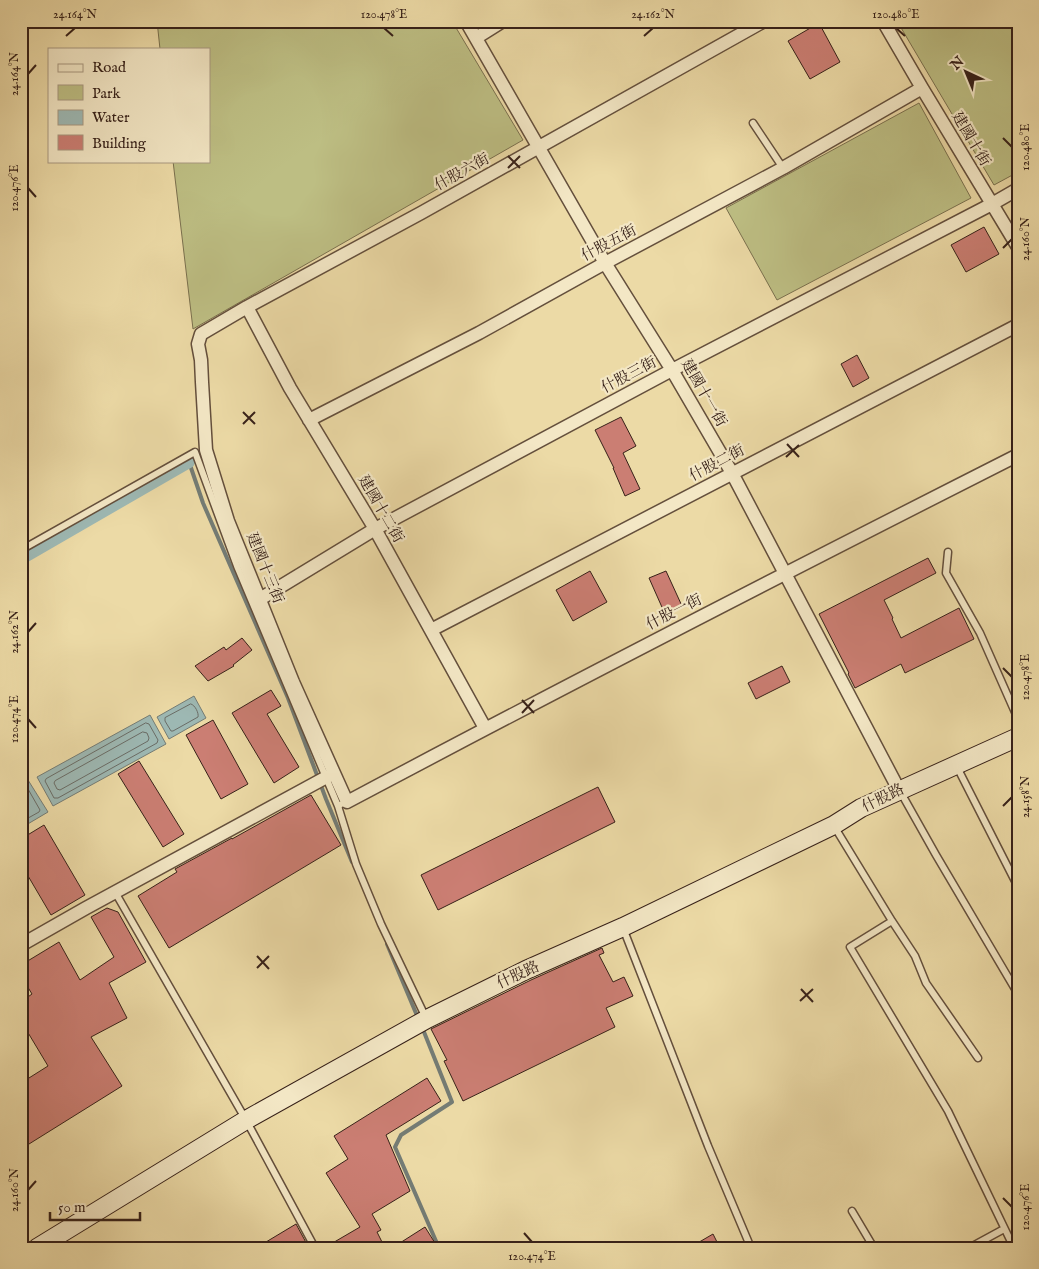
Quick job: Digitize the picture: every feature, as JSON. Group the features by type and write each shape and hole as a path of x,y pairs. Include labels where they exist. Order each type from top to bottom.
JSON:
{"street":[{"name":"建國十一街","path":"466,21 605,263 672,370 732,473 899,790"},
{"path":"476,38 503,21"},
{"name":"什股六街","path":"201,334 764,21"},
{"name":"建國十街","path":"883,21 1018,247"},
{"name":"什股五街","path":"309,420 479,333 783,168 922,88"},
{"name":"什股三街","path":"260,599 375,529 672,370 992,204 1018,188"},
{"name":"建國十二街","path":"247,307 290,388 375,529 485,728"},
{"name":"什股二街","path":"431,630 1018,325"},
{"name":"建國十三街","path":"201,334 198,344 201,360 206,450 228,521 342,804"},
{"name":"什股一街","path":"342,804 784,573 1018,455"},
{"name":"什股路","path":"37,1248 246,1120 426,1019 526,970 623,927 834,825 861,808 1018,737"},
{"path":"21,945 329,775"}],"lane":[{"path":"753,123 783,168"},
{"path":"21,550 195,452 237,566 329,775"},
{"path":"948,552 946,573 980,633 1018,719"},
{"path":"956,764 1018,887"},
{"path":"899,790 1018,994"},
{"path":"342,804 360,873 381,924 426,1019"},
{"path":"834,825 915,956 926,983 978,1058"},
{"path":"115,892 246,1120 316,1248"},
{"path":"892,921 850,947 948,1111 1014,1248"},
{"path":"623,927 708,1146 751,1248"},
{"path":"852,1211 874,1248"},
{"path":"969,1248 1004,1229"}],"green space":[{"path":"157,21 452,21 523,140 193,329 173,162 210,162 210,48 160,48"},
{"path":"897,21 1018,21 1018,172 994,185"},
{"path":"919,103 971,198 777,300 726,208"}],"water":[{"path":"194,696 206,718 169,739 157,717"},
{"path":"150,715 166,744 53,806 37,777"},
{"path":"28,780 48,812 21,828 21,784"}],"building":[{"path":"819,23 840,62 810,79 788,41"},
{"path":"984,227 999,254 966,272 951,245"},
{"path":"857,355 869,378 853,387 841,364"},
{"path":"621,417 636,446 623,453 640,489 625,496 614,468 595,430"},
{"path":"928,558 936,573 884,600 901,638 959,608 974,639 905,673 901,664 855,688 819,614"},
{"path":"590,571 607,602 573,621 556,590"},
{"path":"666,571 682,606 665,614 649,578"},
{"path":"242,638 252,650 234,666 208,681 195,666 224,647 226,650"},
{"path":"782,666 790,682 756,699 748,683"},
{"path":"271,690 281,706 267,714 299,767 274,783 232,713"},
{"path":"213,720 248,784 221,799 186,735"},
{"path":"139,761 184,834 163,847 118,774"},
{"path":"598,787 615,822 438,910 421,875"},
{"path":"311,795 341,845 169,948 138,896 177,872 175,869"},
{"path":"44,825 85,895 51,915 21,864 21,839"},
{"path":"107,908 118,912 146,962 109,983 127,1018 91,1037 122,1086 21,1149 21,1083 48,1066 21,1021 21,1002 32,994 21,976 21,965 59,942 80,980 114,957 91,917"},
{"path":"602,948 604,953 599,955 613,982 624,977 633,996 606,1008 615,1027 463,1101 444,1061 447,1060 431,1029"},
{"path":"427,1078 441,1101 386,1135 410,1191 372,1214 381,1230 377,1232 385,1248 324,1248 360,1227 326,1173 348,1159 334,1136"},
{"path":"296,1224 309,1248 256,1248"},
{"path":"425,1227 435,1243 427,1248 392,1248"},
{"path":"713,1234 720,1248 689,1248"}],"waterway":[{"path":"189,462 203,503 288,698 352,862"},
{"path":"21,559 189,462"},
{"path":"387,944 418,1018"},
{"path":"422,1027 452,1102 401,1135 395,1147 439,1248"}]}
